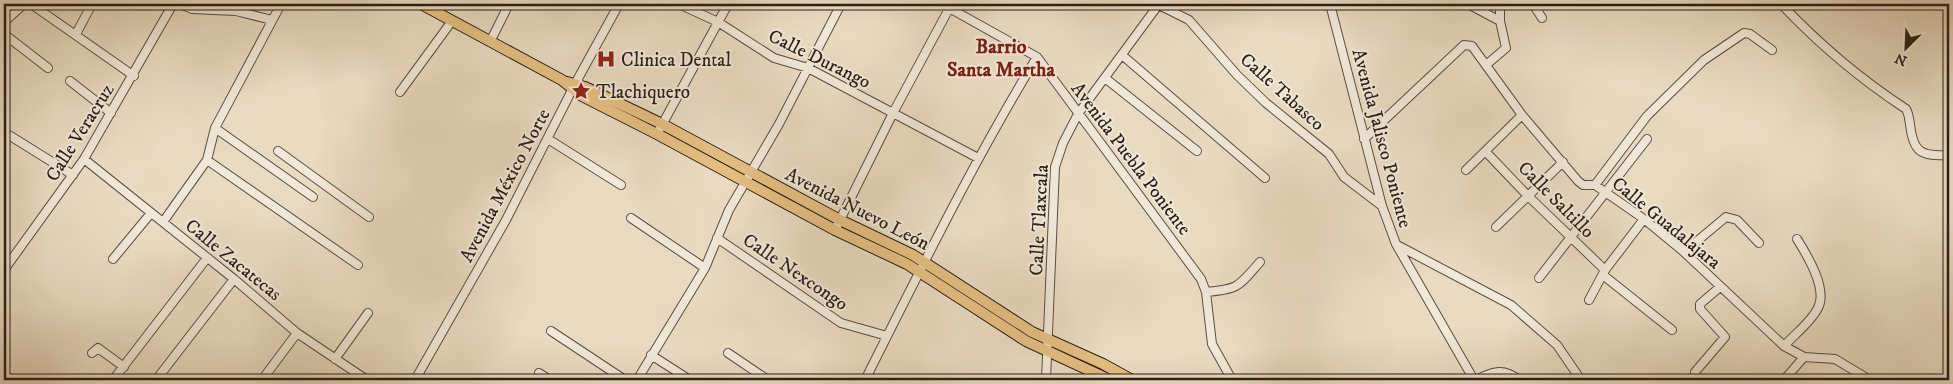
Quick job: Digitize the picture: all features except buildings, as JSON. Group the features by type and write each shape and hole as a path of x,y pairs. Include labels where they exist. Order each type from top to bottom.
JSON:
{"main road":[{"name":"Avenida Nuevo León","path":"421,4 491,40 562,80 574,87 582,96 660,129 748,176 924,262 1047,345 1110,380"},
{"name":"Avenida Nuevo León","path":"748,176 835,230 920,272 1026,341 1047,345 1103,364 1132,380"}],"street":[{"path":"4,22 24,4"},
{"path":"31,4 134,76"},
{"path":"76,34 92,4"},
{"name":"Calle Veracruz","path":"4,270 84,159 134,76 172,4"},
{"path":"180,4 192,9 236,11 272,20"},
{"path":"163,222 207,160 215,128 281,4"},
{"path":"491,40 509,4"},
{"name":"Avenida México Norte","path":"415,380 506,220 619,4"},
{"name":"Calle Durango","path":"679,4 718,22 774,58 808,68 978,158"},
{"path":"660,129 728,4"},
{"path":"637,380 705,268 717,238 748,176 841,4"},
{"name":"Calle Tlaxcala","path":"1046,380 1055,167 1063,143 1078,114 1159,4"},
{"name":"Calle Tabasco","path":"1159,4 1189,20 1237,75 1266,103 1329,154 1344,177 1382,206"},
{"name":"Avenida Jalisco Poniente","path":"1330,4 1382,206 1396,244 1475,380"},
{"path":"1468,4 1500,21"},
{"path":"1486,65 1506,48 1500,21 1500,9 1504,4"},
{"path":"1533,4 1542,18"},
{"path":"1781,4 1799,23 1872,87 1906,109 1912,143 1920,152 1932,156 1949,155"},
{"path":"835,230 948,5"},
{"name":"Avenida Puebla Poniente","path":"948,5 1037,57 1201,279 1206,292 1212,344 1232,380"},
{"path":"400,92 452,21"},
{"path":"1595,185 1647,116 1704,60 1744,33 1750,34 1772,50"},
{"path":"4,34 48,68"},
{"name":"Calle Guadalajara","path":"1364,139 1464,45 1472,46 1522,116 1563,162 1578,182 1583,185 1595,185 1644,219 1684,252 1784,346 1804,357 1835,359 1870,380"},
{"path":"1122,55 1265,178"},
{"path":"865,380 978,158 1037,57"},
{"path":"1105,78 1197,150"},
{"path":"70,81 111,113"},
{"path":"1466,170 1522,116"},
{"path":"215,128 313,197"},
{"path":"4,132 73,175"},
{"path":"548,139 621,185"},
{"path":"1539,278 1572,238 1647,139"},
{"path":"278,152 369,217"},
{"name":"Calle Saltillo","path":"1486,152 1604,272 1672,330"},
{"name":"Calle Zacatecas","path":"84,159 234,279 297,333 367,380"},
{"path":"207,160 358,265"},
{"path":"1496,227 1563,162"},
{"path":"296,185 305,171"},
{"path":"113,259 151,213"},
{"path":"1684,252 1726,217 1738,220 1759,243"},
{"path":"631,218 705,268"},
{"path":"1589,300 1604,272 1644,219"},
{"name":"Calle Nexcongo","path":"717,238 840,323 887,336"},
{"path":"1784,346 1819,307 1821,296 1812,261 1797,239"},
{"path":"1396,244 1511,306 1557,344 1581,380"},
{"path":"113,380 207,258"},
{"path":"1206,292 1233,289 1240,285 1260,262"},
{"path":"156,380 234,279"},
{"path":"1696,372 1725,337 1700,309 1700,304 1720,286"},
{"path":"334,359 368,313"},
{"path":"551,331 625,380"},
{"path":"262,380 297,333"},
{"path":"92,353 98,348 124,366"},
{"path":"728,353 768,380"},
{"path":"651,355 690,380"},
{"path":"1784,380 1804,357"},
{"path":"1475,380 1492,371 1503,372 1519,380"},
{"path":"539,373 550,380"}],"green space":[{"path":"663,127 748,173 745,177 660,132"},
{"path":"752,175 837,221 834,227 749,180"},
{"path":"1050,343 1127,380 1114,380 1049,350"}],"place":[{"name":"Clinica Dental","path":"606,59"},
{"name":"Tlachiquero","path":"581,91"}],"district":[{"name":"Barrio Santa Martha","path":"1001,58"}]}
